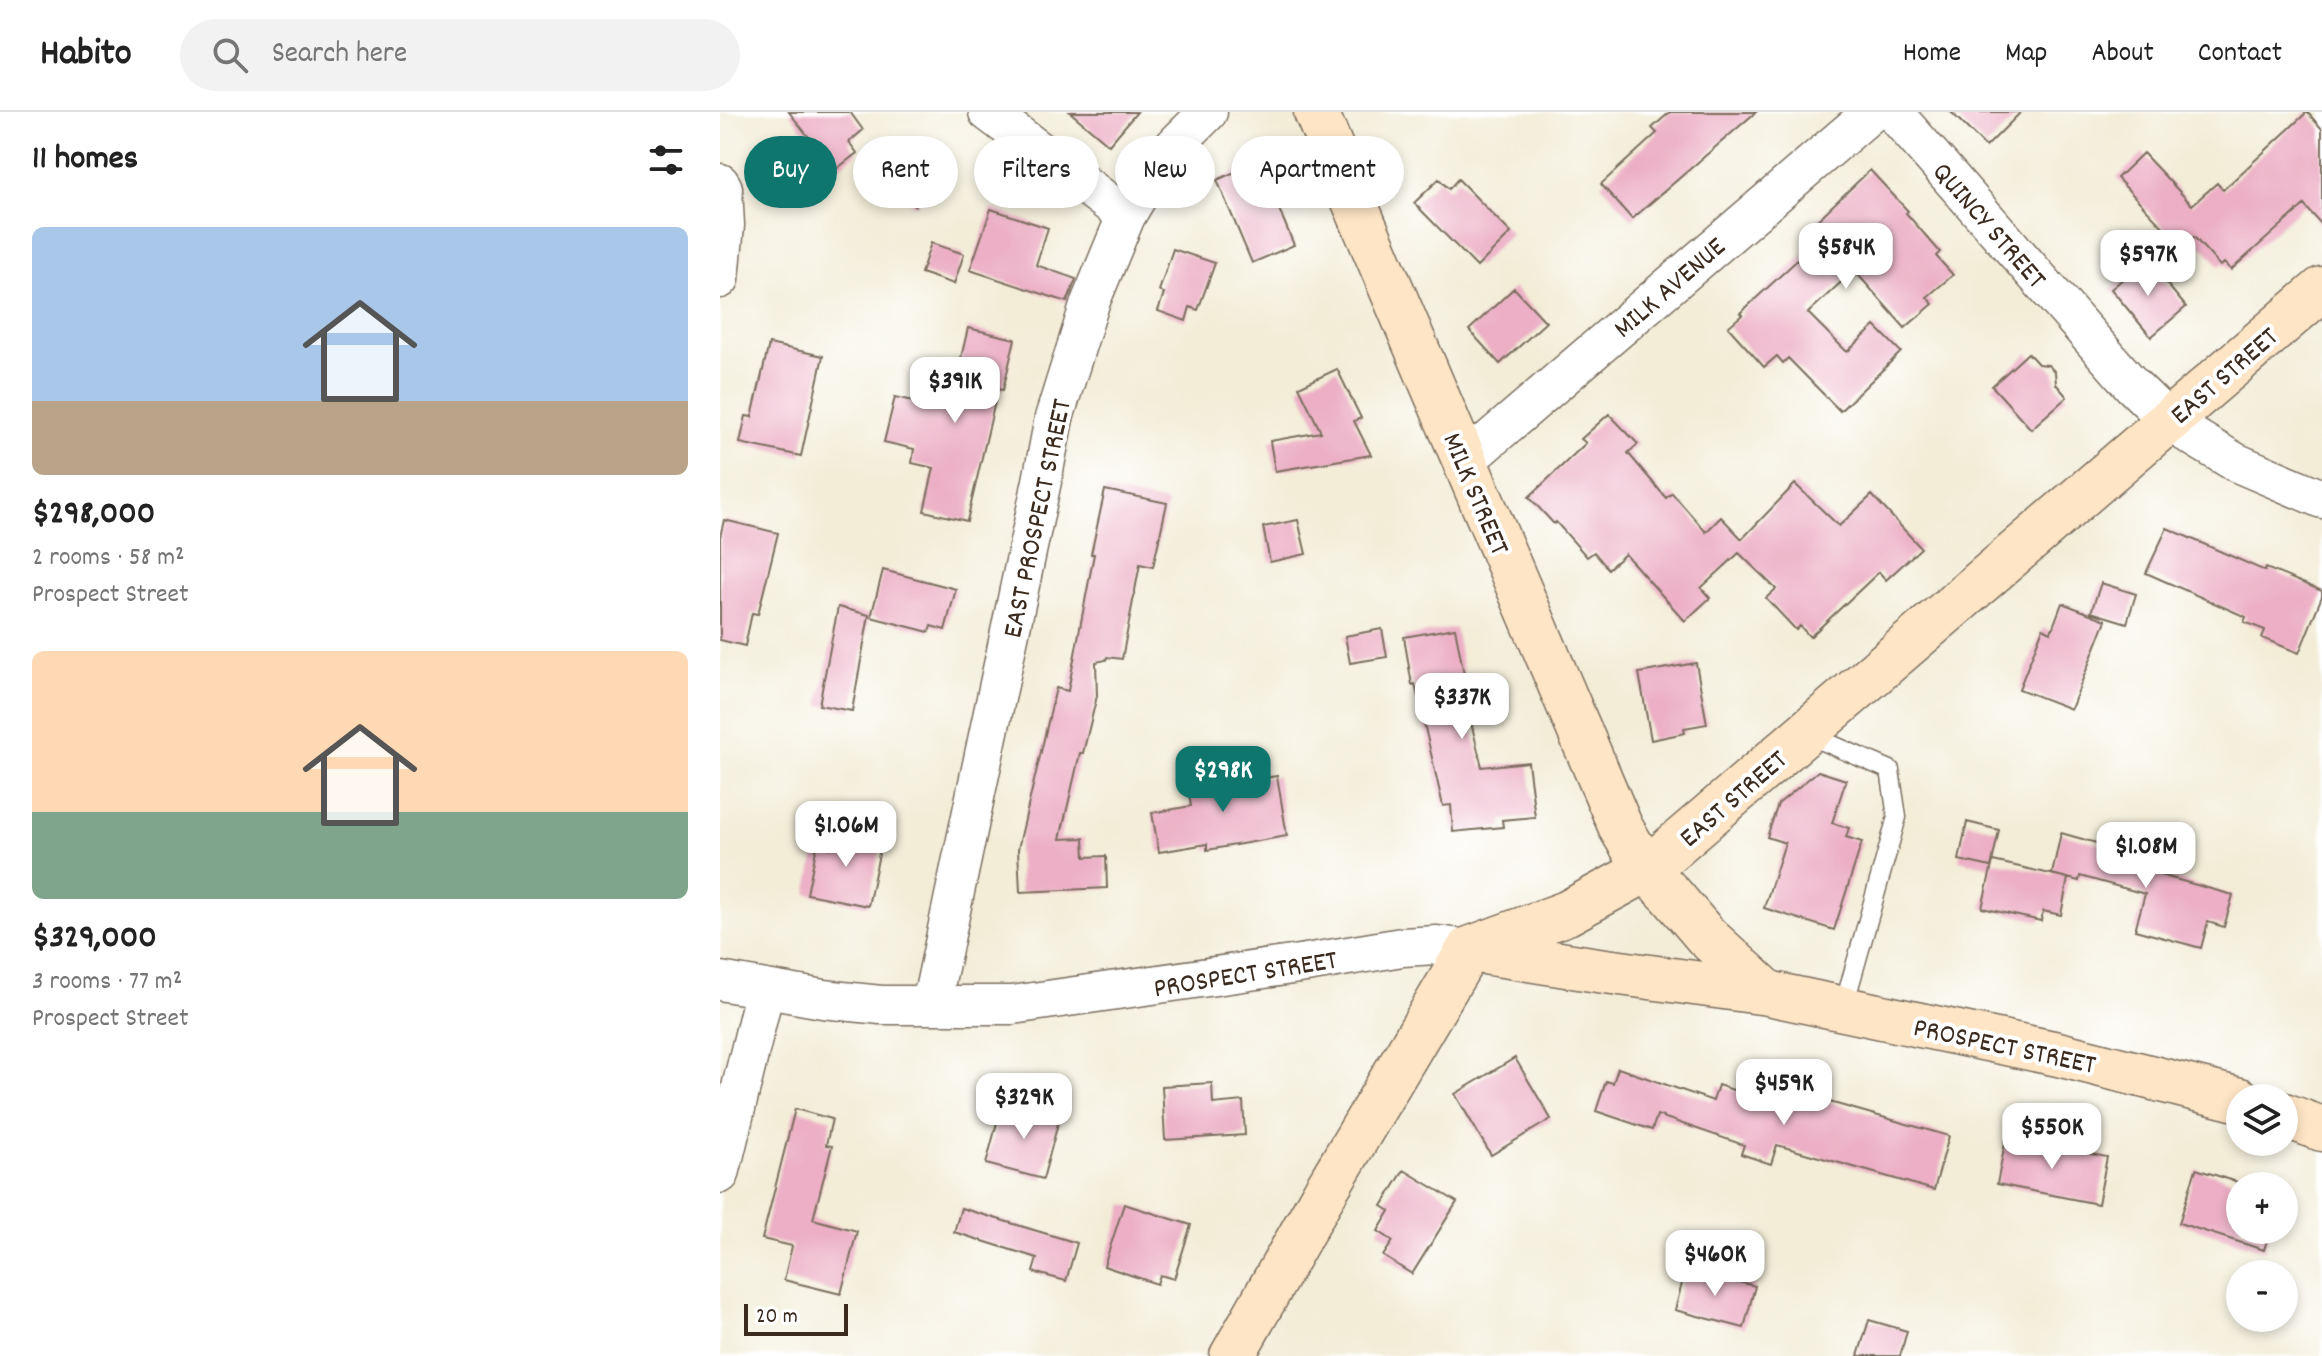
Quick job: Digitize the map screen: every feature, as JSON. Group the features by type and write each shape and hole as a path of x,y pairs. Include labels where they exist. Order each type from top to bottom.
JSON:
{"street":[{"path":"988,112 1126,216"},
{"name":"EAST PROSPECT STREET","path":"931,1005 1054,418 1090,303 1126,216 1145,184 1175,145 1208,112"},
{"name":"MILK STREET","path":"1316,112 1621,828 1646,870"},
{"name":"MILK AVENUE","path":"1465,461 1872,112"},
{"name":"QUINCY STREET","path":"1893,112 2132,385 2169,420 2235,462 2322,499"},
{"path":"720,183 725,225 720,279"},
{"name":"EAST STREET","path":"1469,949 1567,913 1646,870 2322,289"},
{"path":"1646,870 1706,936 1768,993"},
{"name":"PROSPECT STREET","path":"720,981 823,999 881,1005 1012,1005 1402,947 1437,945 1768,993 2058,1054 2226,1096"},
{"path":"1232,1356 1469,949"},
{"path":"720,1174 765,989"},
{"path":"2298,1120 2322,1129"}],"lane":[{"path":"1806,734 1890,770 1897,817 1843,1009"}],"building":[{"path":"789,112 850,112 863,130 849,142 853,156 837,168 837,136 808,136"},
{"path":"1070,112 1137,112 1109,145"},
{"path":"1670,112 1756,112 1632,219 1601,184 1657,133 1652,128"},
{"path":"1951,112 2021,112 1986,147"},
{"path":"2307,112 2322,129 2322,225 2304,205 2231,270 2224,263 2220,266 2194,237 2182,247 2117,178 2143,153 2192,205 2217,183 2223,190"},
{"path":"1870,170 1908,211 1906,213 1940,252 1936,256 1953,275 1927,297 1933,304 1905,328 1854,270 1808,313 1847,352 1875,326 1901,352 1840,411 1788,358 1783,363 1777,356 1764,367 1728,327 1818,241 1808,229"},
{"path":"1231,174 1231,208 1279,208 1294,245 1252,263 1217,180"},
{"path":"1439,179 1449,189 1458,179 1511,233 1477,267 1414,203"},
{"path":"991,209 1048,228 1036,265 1076,279 1067,302 970,270"},
{"path":"931,243 964,254 954,284 921,273"},
{"path":"1173,249 1215,263 1198,310 1190,307 1186,321 1158,311 1164,293 1159,291"},
{"path":"2146,259 2186,307 2151,337 2111,289"},
{"path":"1514,288 1546,322 1500,364 1469,330"},
{"path":"968,328 1015,339 1003,390 998,389 967,521 924,511 934,468 912,463 914,449 884,442 895,397 949,409"},
{"path":"769,344 823,356 801,456 740,443 746,416 752,417"},
{"path":"2028,353 2038,364 2048,365 2055,372 2056,384 2067,397 2031,429 1992,386"},
{"path":"1337,369 1361,418 1354,421 1371,455 1275,471 1270,441 1321,432 1299,387"},
{"path":"1609,414 1638,444 1628,453 1666,498 1672,493 1706,532 1721,517 1742,539 1795,484 1839,526 1872,495 1921,548 1886,580 1879,572 1810,637 1800,626 1796,630 1766,598 1776,589 1739,553 1701,588 1710,598 1685,621 1625,554 1608,569 1594,552 1587,557 1529,497 1586,443 1581,439"},
{"path":"1105,490 1167,503 1153,567 1140,564 1122,659 1107,657 1096,662 1097,696 1060,839 1084,838 1085,857 1106,856 1107,888 1020,892 1018,849 1056,688 1068,691"},
{"path":"724,520 778,533 758,614 752,613 745,646 720,640 720,537"},
{"path":"1298,520 1306,554 1270,562 1263,527"},
{"path":"2167,528 2265,571 2266,568 2322,591 2299,653 2262,638 2265,630 2244,622 2246,617 2146,573"},
{"path":"883,570 956,589 945,630 931,626 929,632 871,617"},
{"path":"2101,583 2136,594 2127,623 2091,612"},
{"path":"2062,603 2106,620 2071,709 2019,689 2043,628 2051,632"},
{"path":"838,607 869,615 852,711 819,705"},
{"path":"1455,628 1466,685 1462,686 1482,767 1528,762 1535,817 1502,820 1503,827 1453,832 1451,805 1443,806 1415,684 1412,685 1404,637"},
{"path":"1382,629 1387,657 1350,663 1345,636"},
{"path":"1696,663 1707,724 1684,728 1685,733 1651,740 1639,673"},
{"path":"1818,771 1846,780 1832,823 1849,828 1846,837 1862,842 1834,930 1764,908 1785,843 1767,837 1778,804"},
{"path":"1236,772 1238,782 1277,776 1287,836 1207,850 1207,844 1159,852 1152,813 1191,806 1187,780"},
{"path":"1967,822 1999,830 1991,867 1959,860"},
{"path":"834,831 882,840 868,906 807,894 817,845 831,848"},
{"path":"2061,833 2164,862 2160,875 2233,895 2224,927 2208,922 2201,948 2135,930 2145,894 2080,876 2079,881 2052,874"},
{"path":"1993,861 2068,878 2061,915 2043,911 2041,921 1982,908"},
{"path":"1515,1058 1551,1119 1491,1155 1455,1094"},
{"path":"1618,1068 1713,1101 1718,1085 1758,1098 1762,1086 1824,1108 1826,1101 1949,1136 1934,1190 1777,1145 1771,1164 1741,1154 1744,1145 1657,1115 1652,1130 1596,1111 1606,1081 1613,1083"},
{"path":"1212,1083 1213,1104 1243,1101 1245,1135 1165,1140 1162,1086"},
{"path":"1011,1103 1060,1116 1043,1179 986,1164 999,1115 1008,1117"},
{"path":"795,1109 832,1119 826,1145 832,1146 813,1219 857,1231 841,1294 784,1280 792,1246 762,1239"},
{"path":"2006,1138 2107,1157 2098,1204 1997,1184"},
{"path":"2196,1169 2226,1178 2226,1238 2179,1223"},
{"path":"1404,1170 1457,1202 1412,1274 1383,1256 1393,1241 1378,1231 1390,1211 1382,1206"},
{"path":"1124,1204 1191,1225 1174,1279 1160,1275 1157,1284 1104,1266"},
{"path":"961,1208 1077,1243 1066,1281 1033,1272 1037,1258 954,1232"},
{"path":"2245,1244 2266,1244 2264,1250"},
{"path":"1686,1268 1755,1286 1744,1328 1675,1310"},
{"path":"1869,1320 1907,1331 1900,1356 1858,1356"}]}
